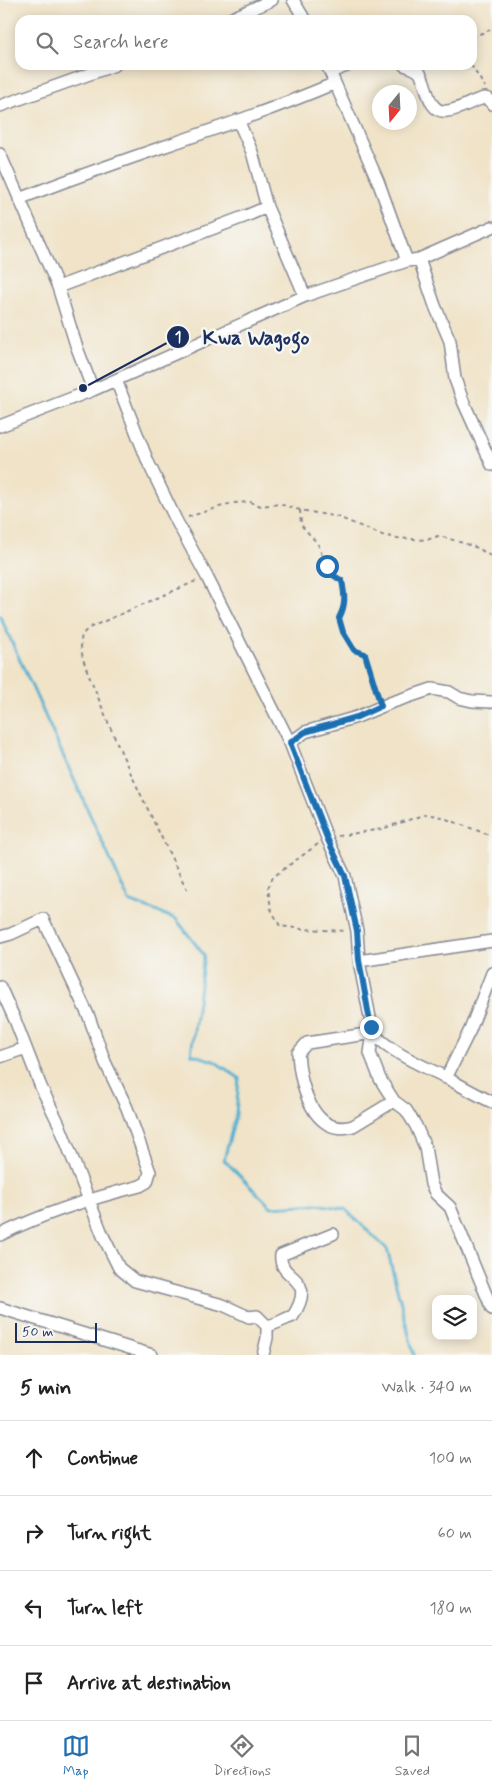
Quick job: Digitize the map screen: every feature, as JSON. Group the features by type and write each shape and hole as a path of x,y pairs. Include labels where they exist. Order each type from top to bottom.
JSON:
{"street":[{"path":"239,15 272,0"},
{"path":"293,0 303,15"},
{"path":"0,106 101,70"},
{"path":"418,70 423,78 427,94 434,104 442,110 448,111 481,98 490,101"},
{"path":"19,199 61,182 290,102 331,73 450,341 455,379 462,401 492,465"},
{"path":"238,120 252,152 267,207 305,296"},
{"path":"0,154 58,287 76,345 93,390"},
{"path":"58,287 267,207"},
{"path":"0,426 93,390 305,296 413,260 492,228"},
{"path":"116,380 148,462 290,743 327,838 345,876 357,931 359,960 373,1033 370,1053 380,1079 394,1101 406,1110 416,1126 425,1147 431,1184 435,1192 450,1207 492,1309"},
{"path":"290,743 305,732 357,717 381,706 432,689 448,692 459,698 472,701 492,702"},
{"path":"0,937 43,919 89,1017 106,1062 127,1108 150,1172 147,1182 140,1186 89,1200 20,1225 0,1235"},
{"path":"359,960 492,941"},
{"path":"446,1078 470,1030 492,973"},
{"path":"0,988 16,1020 41,1087 119,1268 135,1282 223,1305 249,1317 257,1316 267,1326 267,1338 263,1355"},
{"path":"373,1033 381,1041 404,1056 492,1102"},
{"path":"373,1033 307,1043 298,1053 299,1070 312,1110 329,1125 346,1128 354,1126 394,1101"},
{"path":"0,1057 26,1048"},
{"path":"267,1326 278,1324 285,1318 293,1316 302,1300 301,1286 283,1268 280,1262 281,1255 333,1234"},
{"path":"0,1308 152,1355"}],"path":[{"path":"477,35 492,29"},
{"path":"474,70 490,95 490,101"},
{"path":"176,520 232,503 250,502 261,506 280,504 338,517 390,537 427,540 438,536 447,538 478,548 492,557"},
{"path":"300,510 302,525 306,532 318,544 324,560 333,575 342,581 345,594 345,608 339,618 343,632 354,650 365,654 381,706"},
{"path":"187,890 103,710 86,666 81,638 84,631 91,627 207,576"},
{"path":"357,931 302,929 280,926 271,909 268,888 273,877 327,838 382,830 426,814 441,817 492,836"}],"waterway":[{"path":"0,616 129,901 176,919 204,955 191,1054 214,1061 239,1078 236,1114 224,1160 271,1207 317,1204 345,1209 387,1249 414,1355"}],"place":[{"name":"Kwa Wagogo","path":"83,388"}],"route":[{"path":"327,566 333,575 342,581 345,594 345,608 339,618 343,632 354,650 365,654 381,706 357,717 305,732 290,743 327,838 339,859 345,876 357,931 359,960 371,1027"}]}
